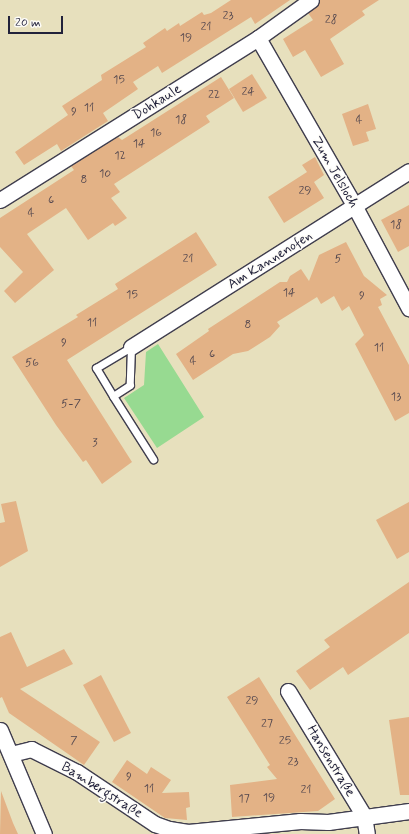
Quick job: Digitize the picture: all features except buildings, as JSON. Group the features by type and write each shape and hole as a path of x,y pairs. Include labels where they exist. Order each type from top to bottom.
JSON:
{"street":[{"name":"Dohkaule","path":"0,200 258,38 311,0"},
{"name":"Zum Jelsloch","path":"258,38 355,207 409,308"},
{"name":"Am Kannenofen","path":"131,347 355,207 409,171"},
{"name":"Hansenstraße","path":"288,691 364,816 367,834"},
{"path":"0,730 44,834"},
{"name":"Bambergstraße","path":"11,754 31,749 77,772 155,824 169,829 188,832 300,821 328,822 409,811"}],"lane":[{"name":"Am Kannenofen","path":"131,347 96,368 153,459"},
{"path":"113,396 130,385 131,347"}],"green space":[{"path":"158,344 204,417 157,448 124,398 144,385 146,352"}]}
